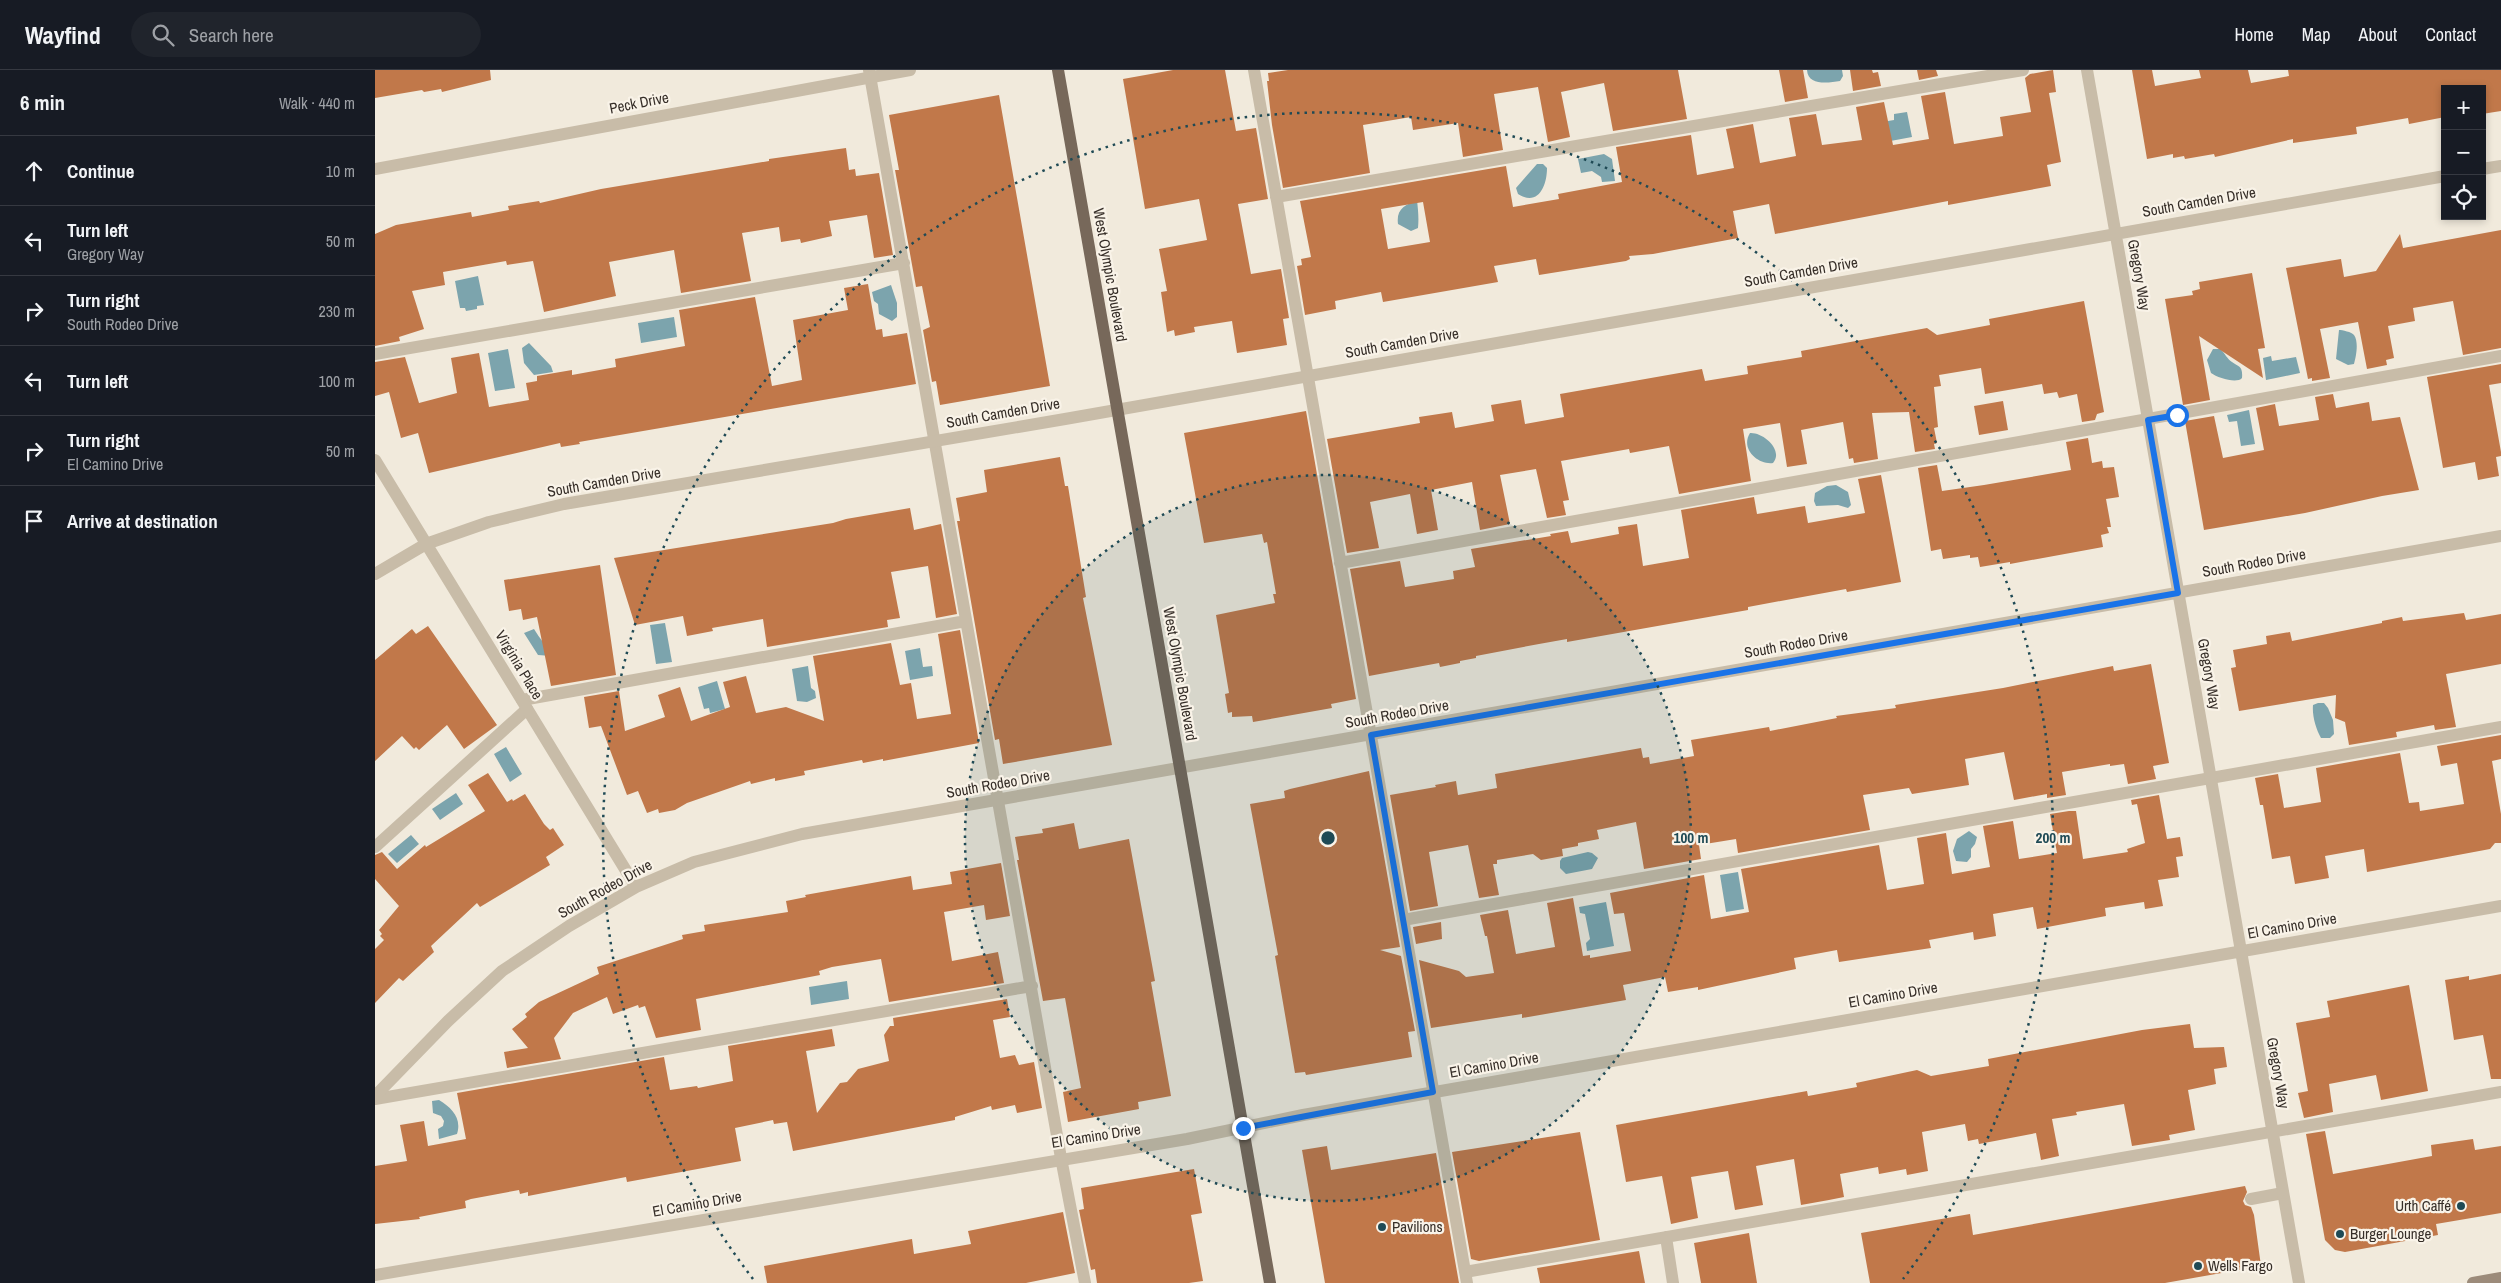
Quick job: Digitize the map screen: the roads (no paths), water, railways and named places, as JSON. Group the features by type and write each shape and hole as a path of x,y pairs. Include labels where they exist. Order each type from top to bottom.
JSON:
{"main road":[{"name":"West Olympic Boulevard","path":"1058,70 1270,1283"},
{"path":"2473,1283 2501,1278"}],"street":[{"name":"Peck Drive","path":"375,169 870,73 910,70"},
{"path":"1254,70 1466,1278 1666,1238 2501,1092"},
{"path":"1276,197 2023,70"},
{"name":"Gregory Way","path":"2087,70 2299,1283"},
{"path":"870,73 1061,1158 1085,1283"},
{"path":"2486,168 2501,166"},
{"name":"South Camden Drive","path":"375,574 426,544 489,522 565,504 1308,376 2441,177"},
{"path":"375,354 904,263"},
{"path":"1340,563 2501,356"},
{"name":"Virginia Place","path":"375,460 636,887"},
{"name":"South Rodeo Drive","path":"375,1098 448,1021 502,971 569,926 636,887 694,862 747,847 803,834 2501,536"},
{"path":"375,847 524,705 966,621"},
{"path":"1403,920 2501,727"},
{"name":"El Camino Drive","path":"375,1275 1243,1128 1433,1092 2501,906"},
{"path":"375,1098 1032,986"},
{"path":"2251,1199 2283,1193"},
{"path":"1666,1238 1673,1283"}],"water":[{"path":"1807,70 1842,70 1843,76 1840,81 1819,82 1811,79"},
{"path":"1907,112 1912,137 1869,145 1865,125 1894,120 1894,114"},
{"path":"1604,154 1612,159 1615,181 1602,182 1601,177 1592,171 1581,173 1578,159"},
{"path":"1537,164 1543,164 1547,168 1547,175 1540,193 1531,198 1518,194 1516,188"},
{"path":"1417,200 1418,228 1411,231 1398,224 1398,215 1402,208"},
{"path":"478,276 484,305 477,306 477,309 466,311 465,308 460,308 455,281"},
{"path":"891,285 897,303 897,317 892,321 879,314 878,304 874,301 872,292"},
{"path":"674,317 677,337 641,343 638,323"},
{"path":"2339,330 2351,333 2356,338 2357,350 2354,364 2348,365 2336,359"},
{"path":"529,343 551,366 553,372 534,375 524,363 522,348"},
{"path":"508,349 515,388 495,391 488,353"},
{"path":"2213,349 2220,349 2230,361 2240,367 2242,378 2240,380 2218,377 2211,373 2207,360"},
{"path":"2271,356 2272,361 2296,357 2300,373 2266,380 2263,358"},
{"path":"2249,410 2255,444 2241,446 2237,421 2229,422 2227,415"},
{"path":"1750,433 1761,435 1771,443 1776,453 1773,463 1756,459 1752,455 1747,445"},
{"path":"1836,485 1848,492 1851,505 1848,508 1838,505 1816,506 1814,501 1815,493 1827,486"},
{"path":"665,623 672,662 656,664 650,625"},
{"path":"534,629 552,656 538,655 524,633"},
{"path":"920,648 923,667 932,666 933,676 910,680 905,651"},
{"path":"808,666 811,688 815,691 816,698 807,702 797,701 792,669"},
{"path":"717,681 725,709 710,713 709,708 704,709 698,687"},
{"path":"2324,703 2333,720 2334,734 2330,738 2321,738 2316,727 2313,705"},
{"path":"506,747 522,774 510,782 494,754"},
{"path":"456,793 463,804 440,820 432,809"},
{"path":"1969,831 1977,837 1971,849 1971,857 1967,862 1956,861 1953,851 1957,839"},
{"path":"411,835 419,844 397,863 388,854"},
{"path":"1588,852 1598,858 1592,869 1566,874 1560,868 1562,858"},
{"path":"1738,872 1744,909 1726,912 1720,875"},
{"path":"1606,902 1614,946 1587,951 1586,943 1590,939 1585,914 1580,913 1579,907"},
{"path":"847,981 849,999 811,1005 809,987"},
{"path":"439,1100 455,1114 458,1128 457,1134 439,1139 438,1129 443,1126 444,1121 441,1116 433,1113 432,1101"}],"place":[{"name":"Urth Caffé","path":"2461,1206"},
{"name":"Pavilions","path":"1382,1227"},
{"name":"Burger Lounge","path":"2340,1234"},
{"name":"Wells Fargo","path":"2198,1266"}]}
